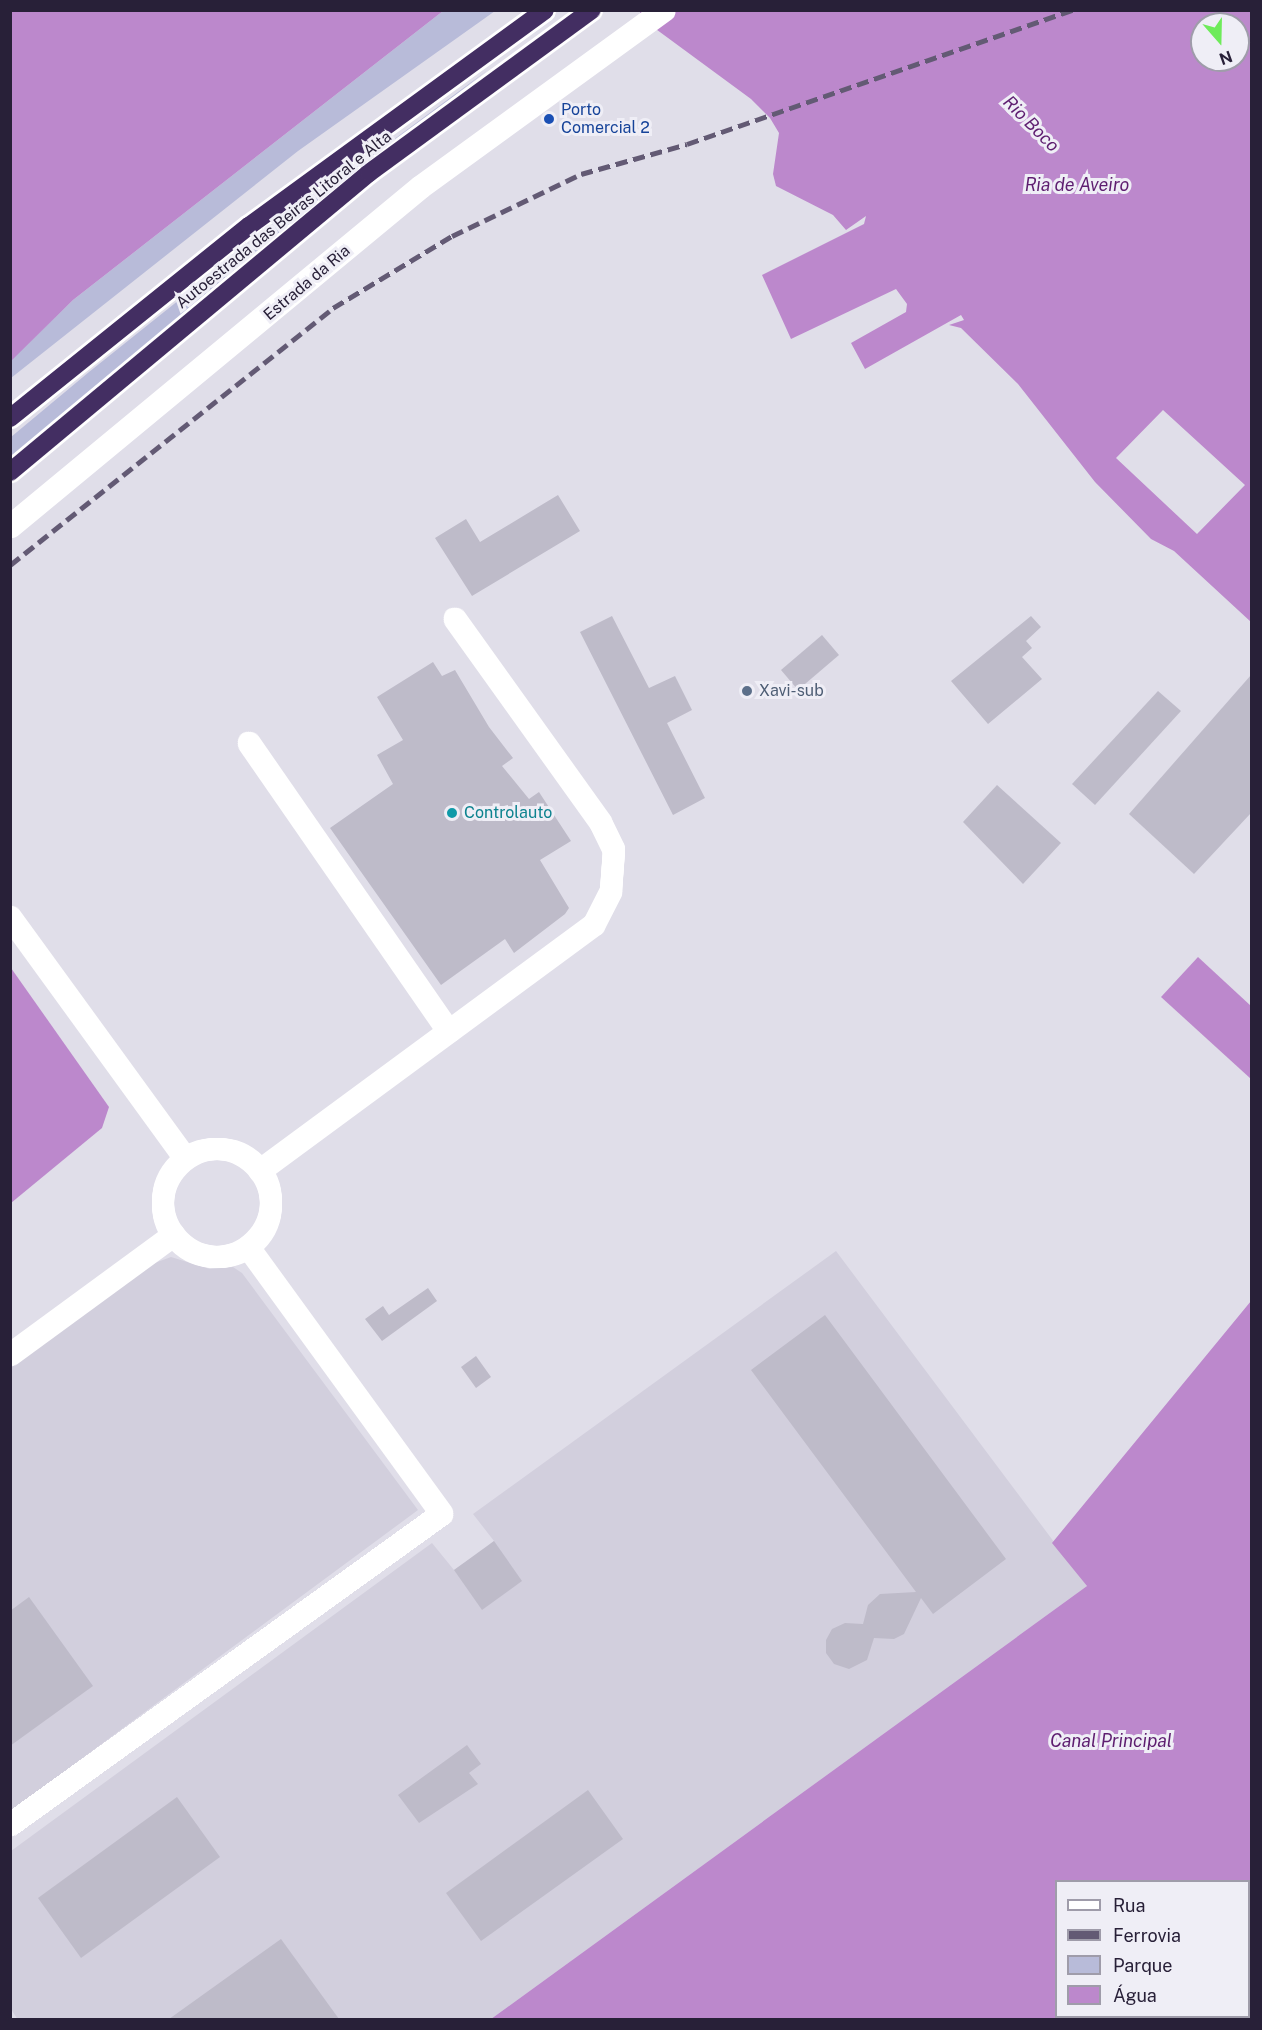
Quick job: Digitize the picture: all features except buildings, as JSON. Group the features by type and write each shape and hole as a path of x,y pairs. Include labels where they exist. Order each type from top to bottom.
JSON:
{"highway":[{"name":"Autoestrada das Beiras Litoral e Alta","path":"10,418 249,226 545,10"},
{"name":"Autoestrada das Beiras Litoral e Alta","path":"10,472 369,173 591,11"}],"street":[{"name":"Estrada da Ria","path":"10,527 421,187 665,10"},
{"path":"260,1171 594,925 611,891 614,850 601,823 455,619"},
{"path":"249,743 449,1032"},
{"path":"10,917 185,1158"},
{"path":"208,1149 232,1150 254,1162 260,1171 268,1182 272,1206 266,1229 249,1248 227,1257 202,1256 181,1244 166,1224 162,1200 169,1177 185,1158 208,1149"},
{"path":"10,1355 174,1235"},
{"path":"10,1825 442,1514 249,1248"}],"shaded area":[{"path":"836,1251 1087,1586 491,2019 18,2020 11,2009 11,1851 432,1543 454,1570 483,1550 494,1541 473,1514"},
{"path":"171,1257 210,1269 233,1267 242,1273 418,1510 11,1811 10,1368 152,1264"}],"green space":[{"path":"443,11 495,11 298,151 11,378 10,361 73,300"},
{"path":"489,69 322,199 11,459 11,437 89,372 204,280"}],"water":[{"path":"11,10 443,11 73,300 11,361"},
{"name":"Ria de Aveiro","path":"639,11 1251,11 1251,622 1174,551 1151,539 1095,482 1018,384 961,328 949,325 964,320 961,315 865,369 851,343 906,312 907,304 896,289 791,339 762,275 864,224 866,216 846,230 833,215 776,186 773,174 779,133 770,118 751,99 649,24","holes":["1163,410 1245,485 1197,534 1116,458"]},
{"path":"1198,957 1251,1006 1251,1079 1161,997"},
{"path":"11,968 109,1107 102,1128 11,1203"},
{"name":"Canal Principal","path":"1251,1301 1251,2019 491,2019 1087,1586 1052,1543"}],"railway":[{"path":"10,565 333,308 452,236 581,174 687,144 1072,10"}],"place":[{"name":"Porto Comercial 2","path":"549,119"},
{"name":"Xavi-sub","path":"747,691"},
{"name":"Controlauto","path":"452,813"}],"water label":[{"name":"Rio Boco","path":"1031,124"}]}
